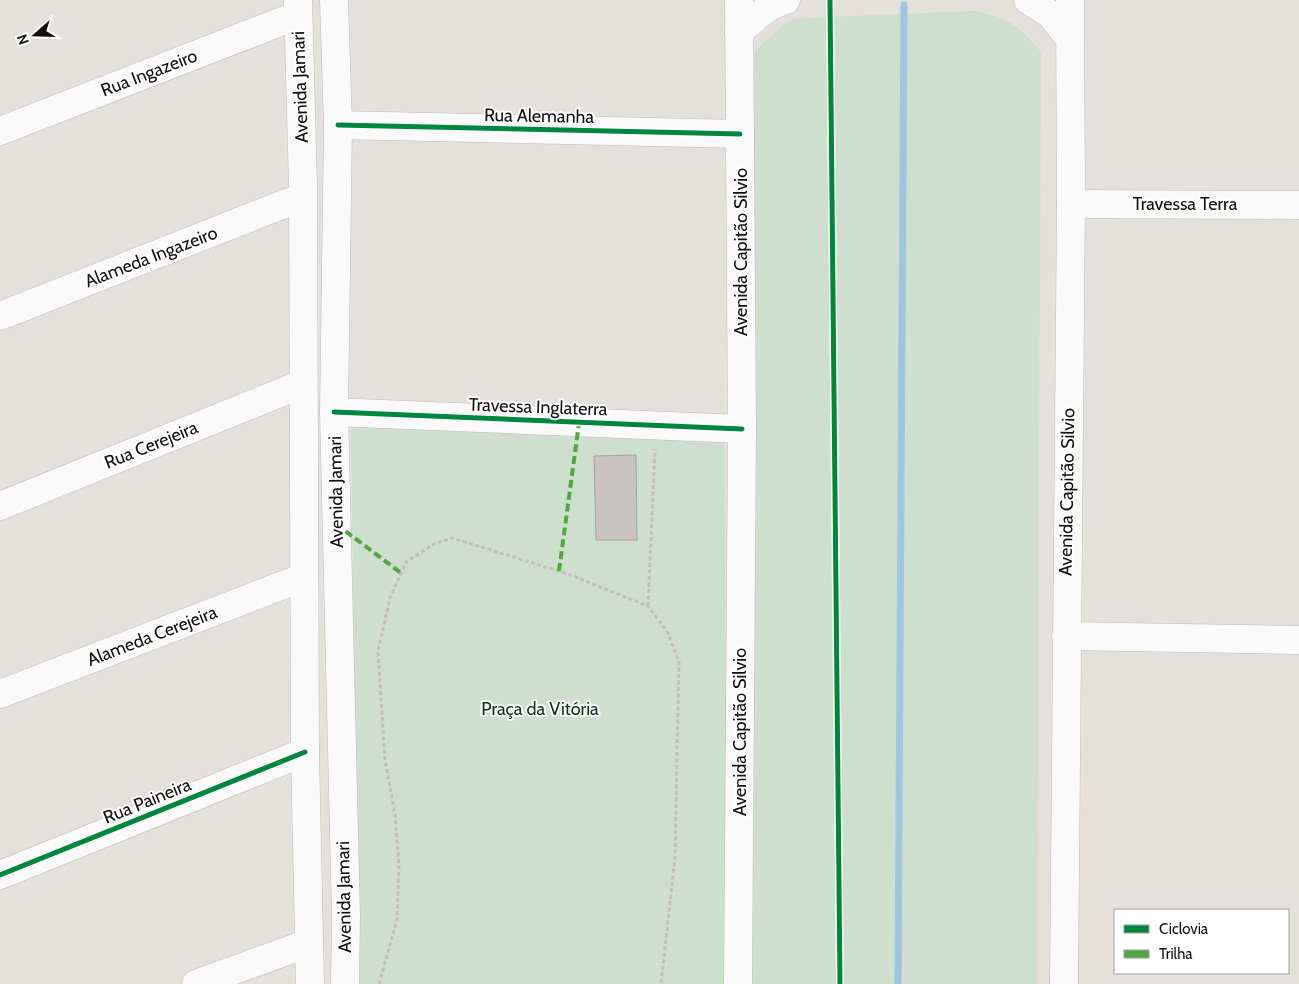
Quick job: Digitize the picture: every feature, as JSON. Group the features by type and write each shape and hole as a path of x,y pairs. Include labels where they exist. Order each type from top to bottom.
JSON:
{"main road":[{"name":"Avenida Jamari","path":"334,0 338,126 334,412 346,916 345,984"},
{"name":"Avenida Capitão Silvio","path":"738,984 742,429 739,0"},
{"path":"739,32 762,12 776,3 786,0"},
{"path":"1028,0 1050,14 1070,39"},
{"name":"Avenida Capitão Silvio","path":"1064,984 1071,204 1070,0"},
{"name":"Avenida Jamari","path":"298,8 303,192 302,384 305,752 310,984"},
{"name":"Rua Ingazeiro","path":"0,131 298,8"},
{"name":"Rua Alemanha","path":"338,126 740,134"},
{"path":"303,192 337,188"},
{"name":"Alameda Ingazeiro","path":"0,316 303,192"},
{"name":"Travessa Terra","path":"1071,204 1299,205"},
{"name":"Rua Cerejeira","path":"0,506 302,384"},
{"name":"Travessa Inglaterra","path":"334,412 742,429"},
{"name":"Alameda Cerejeira","path":"0,694 304,578"},
{"path":"1066,636 1299,640"},
{"name":"Rua Paineira","path":"0,875 305,752"},
{"path":"196,984 309,930 346,916"}],"path":[{"path":"648,606 656,426"},
{"path":"379,984 397,920 399,864 395,816 385,760 378,651 390,598 406,562 434,544 452,538 568,574 648,606 668,633 679,662 675,858 661,984"}],"green space":[{"path":"975,11 997,17 1012,24 1026,35 1041,52 1037,984 751,984 751,54 788,21 803,18"},
{"name":"Praça da Vitória","path":"351,425 724,434 729,984 358,984"}],"building":[{"path":"636,455 637,540 596,540 594,456"}],"waterway":[{"path":"898,984 904,5"}],"marked path":[{"path":"559,571 579,423"},
{"path":"336,524 401,573"}],"cycle path":[{"path":"830,0 840,984"},
{"path":"338,125 740,134"},
{"path":"334,412 742,429"},
{"path":"0,875 305,752"}]}
